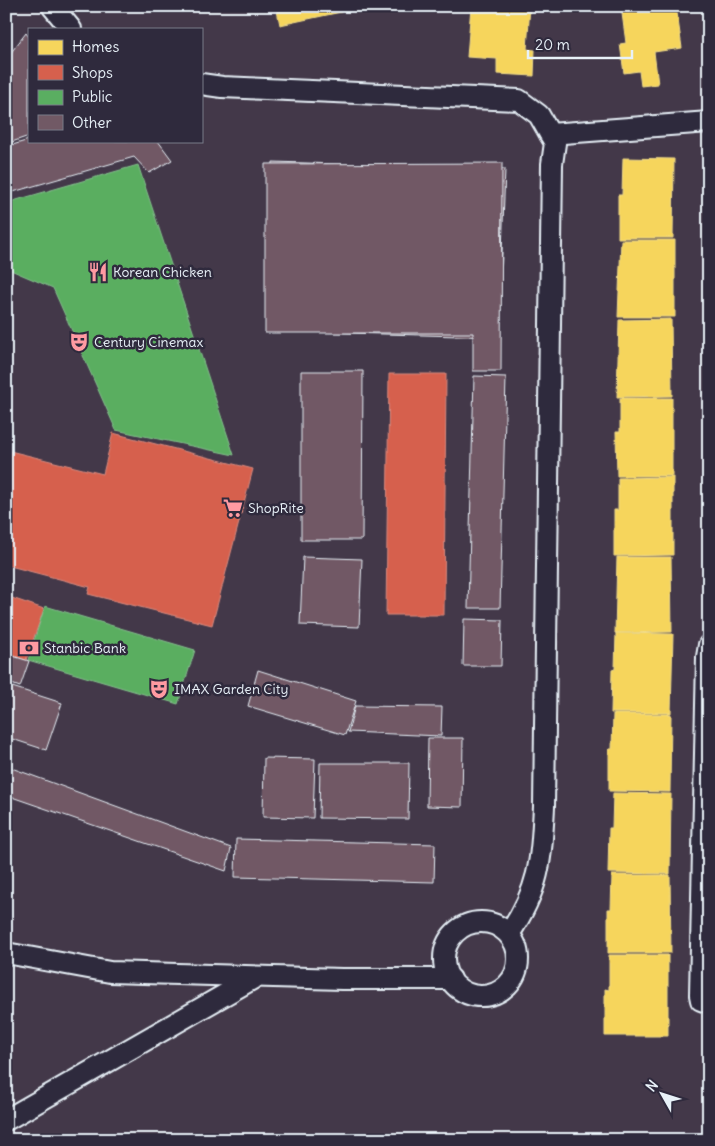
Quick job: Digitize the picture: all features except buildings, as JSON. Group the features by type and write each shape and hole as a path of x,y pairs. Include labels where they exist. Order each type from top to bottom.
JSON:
{"lane":[{"path":"52,6 70,28"},
{"path":"202,84 222,87 519,100 539,115 555,143 552,164 544,807 541,864 534,890 523,914 509,934"},
{"path":"550,134 709,122"},
{"path":"709,645 707,657 700,995 701,1000 709,1003"},
{"path":"476,922 489,922 509,934 516,945 519,957 517,969 512,980 493,994 481,996 458,988 451,980 445,968 444,956 448,944 455,933 464,926 476,922"},
{"path":"6,953 110,972 255,977 451,980"},
{"path":"6,1120 255,977"}],"place":[{"name":"Korean Chicken","path":"98,272"},
{"name":"Century Cinemax","path":"79,342"},
{"name":"ShopRite","path":"233,508"},
{"name":"Stanbic Bank","path":"29,648"},
{"name":"IMAX Garden City","path":"159,689"}]}
